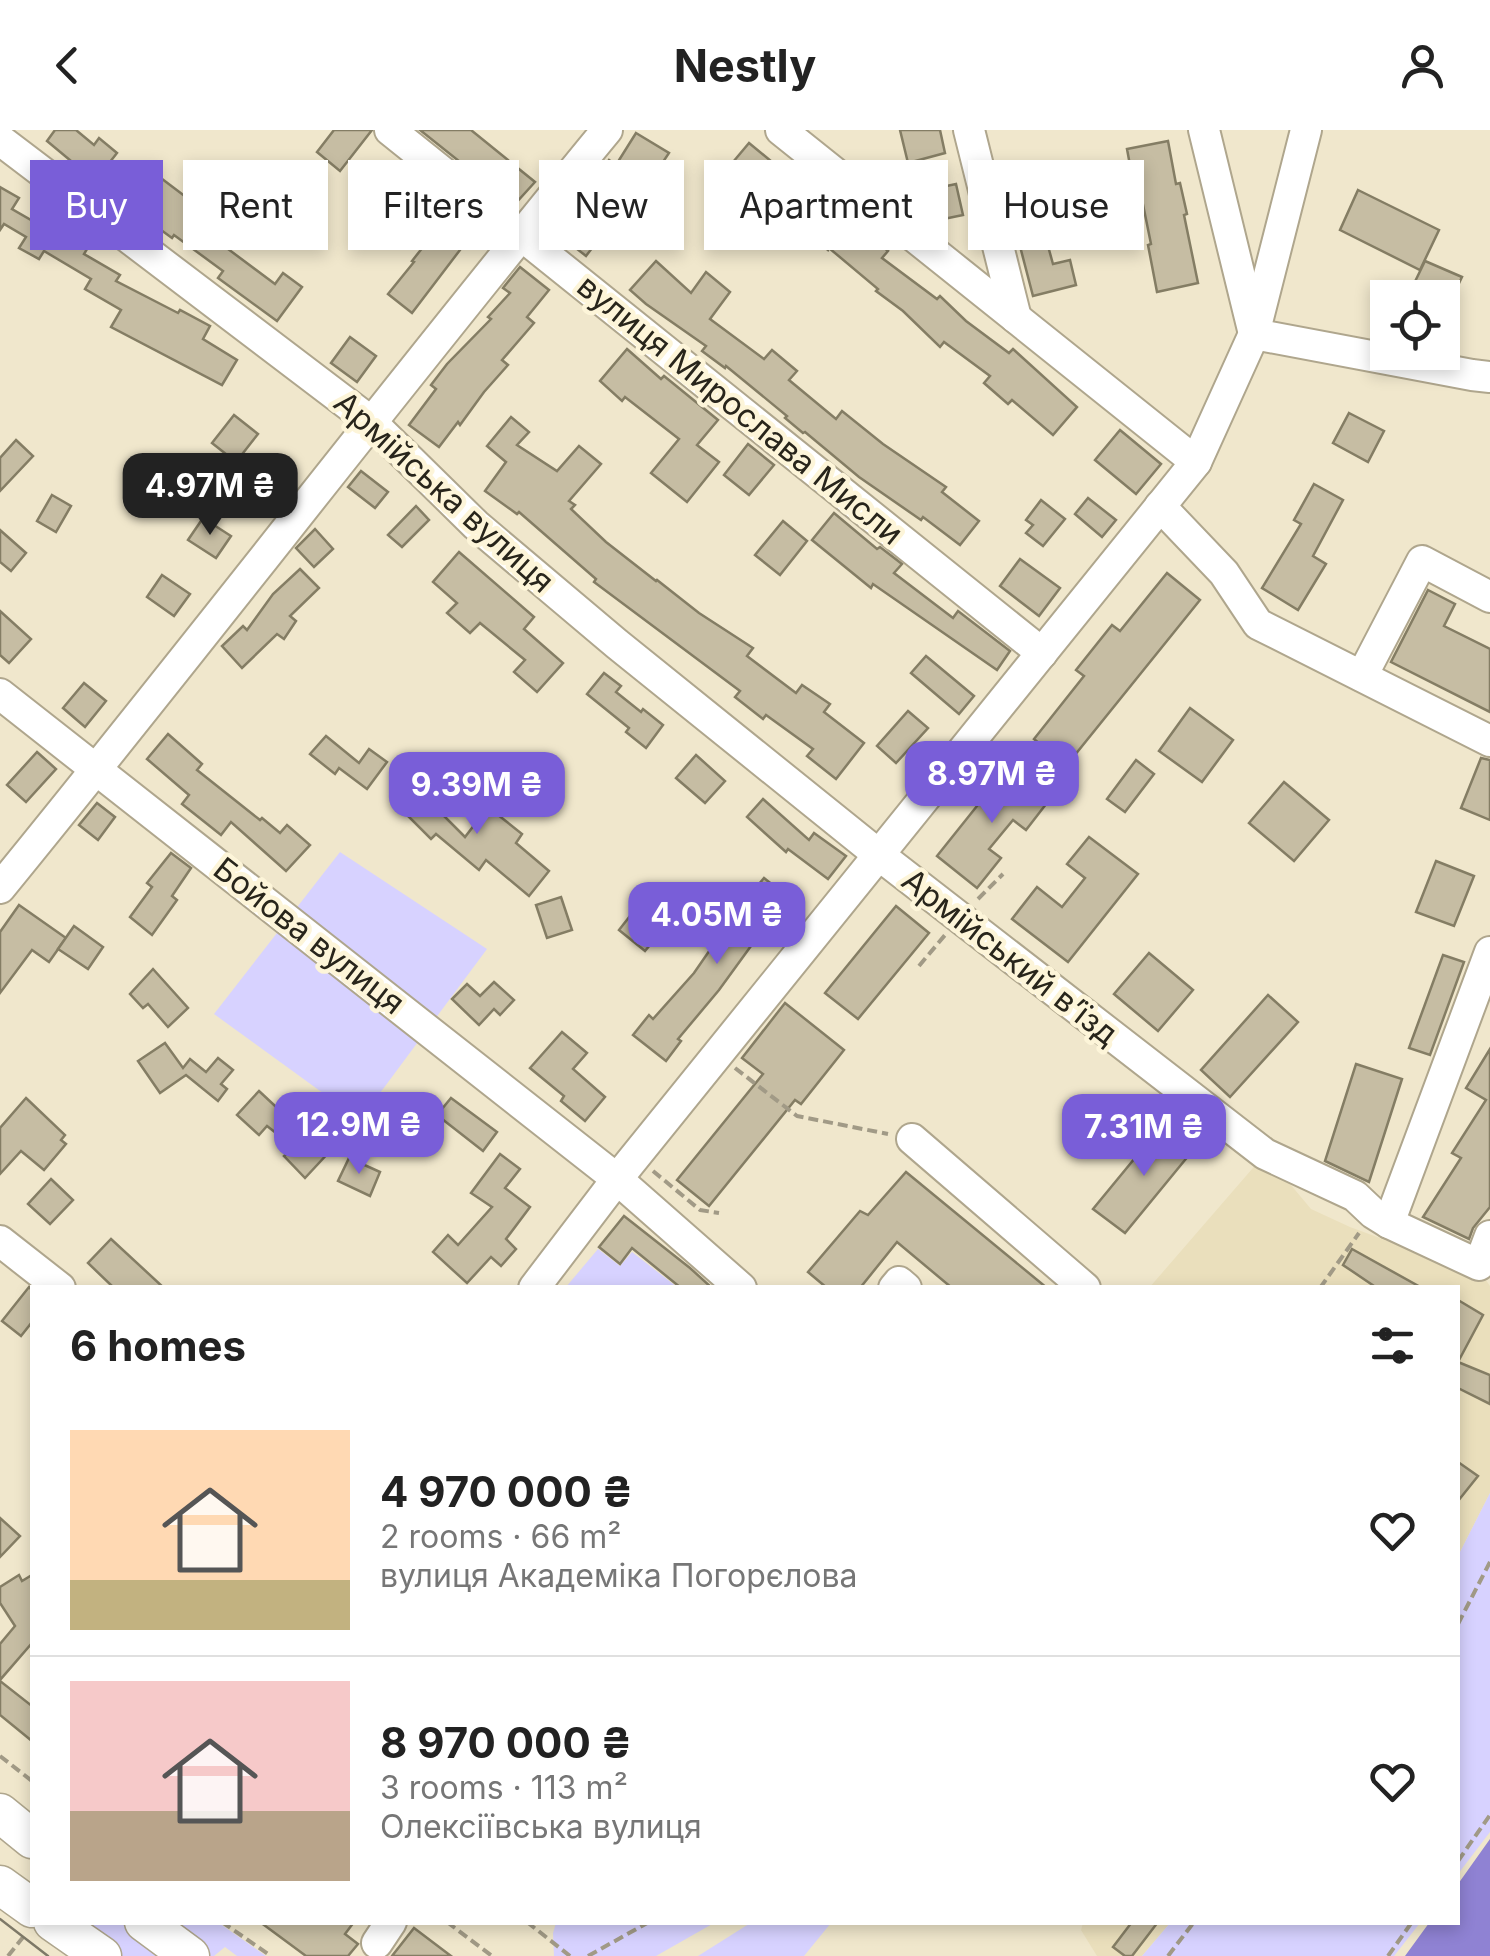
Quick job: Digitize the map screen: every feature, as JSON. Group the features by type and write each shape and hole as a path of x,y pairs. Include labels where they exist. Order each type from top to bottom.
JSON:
{"main road":[{"path":"0,1813 30,1838"},
{"path":"0,1884 30,1906"},
{"path":"57,1925 102,1956"},
{"path":"148,1925 190,1956"}],"street":[{"name":"вулиця Мирослава Мисли","path":"390,130 1042,653"},
{"path":"0,888 370,421 607,130"},
{"path":"781,130 1196,462"},
{"path":"969,130 1016,318"},
{"path":"1204,130 1254,334"},
{"path":"536,1285 618,1178 1196,462 1254,334 1306,130"},
{"name":"Армійська вулиця","path":"0,140 370,421 476,525 879,856"},
{"path":"1254,334 1490,377"},
{"path":"1160,506 1224,573 1258,624 1490,741"},
{"path":"1362,676 1422,561 1490,597"},
{"name":"Бойова вулиця","path":"0,694 618,1178 738,1285"},
{"name":"Армійський в’їзд","path":"879,856 1266,1154 1355,1196 1381,1218 1478,1264 1490,1236"},
{"path":"1381,1218 1490,952"},
{"path":"912,1139 1081,1285"},
{"path":"0,1242 56,1285"}],"path":[{"path":"718,1054 797,1116 912,1139"},
{"path":"647,1167 700,1210 719,1212"},
{"path":"1323,1285 1381,1218"},
{"path":"1460,1620 1490,1562"},
{"path":"0,1756 30,1780"},
{"path":"1460,1858 1490,1815"},
{"path":"226,1925 271,1956"},
{"path":"452,1925 492,1956"},
{"path":"531,1925 570,1956"},
{"path":"588,1956 644,1925"},
{"path":"1168,1956 1192,1925"},
{"path":"1388,1956 1410,1925"},
{"path":"0,1950 7,1956 15,1947"}],"shaded area":[{"path":"340,852 487,949 360,1120 214,1014"},
{"path":"1265,1154 1311,1209 1483,1276 1490,1286 1490,1493 1460,1552 1460,1285 1152,1285"},
{"path":"598,1249 620,1266 632,1252 674,1285 568,1285"},
{"path":"1490,1493 1490,1832 1460,1871 1460,1552"},
{"path":"1490,1839 1490,1956 1405,1956 1428,1925 1460,1925 1460,1881"},
{"path":"56,1925 222,1925 266,1956 237,1956 225,1947 214,1956 102,1956"},
{"path":"555,1925 710,1925 656,1956 554,1956"},
{"path":"747,1925 829,1925 804,1956 698,1956"},
{"path":"1082,1925 1168,1925 1142,1956 1097,1956 1081,1930"},
{"path":"1168,1925 1418,1925 1394,1956 1142,1956"}],"building":[{"path":"55,130 76,130 94,145 99,138 117,153 112,160 70,160 47,141"},
{"path":"334,130 372,130 340,171 317,152"},
{"path":"420,130 471,130 508,160 458,160"},
{"path":"900,130 940,130 945,153 907,160"},
{"path":"636,133 669,153 664,160 619,160"},
{"path":"1168,141 1176,184 1180,183 1187,214 1184,215 1198,283 1157,292 1144,210 1144,160 1129,160 1127,149"},
{"path":"749,143 770,160 735,160"},
{"path":"519,169 535,182 519,200"},
{"path":"163,180 183,195 183,242 174,235 172,238 163,231"},
{"path":"956,184 963,215 948,218 948,186"},
{"path":"0,187 19,198 12,209 30,219 30,250 86,250 84,254 120,275 116,281 210,326 203,339 237,360 222,385 111,327 121,310 85,289 91,279 44,251 39,259 19,248 26,237 4,224 0,230"},
{"path":"1358,190 1439,230 1420,270 1340,230"},
{"path":"194,250 229,250 275,284 283,273 302,287 277,321 218,278 223,271"},
{"path":"421,250 460,250 412,313 388,294"},
{"path":"831,250 887,250 882,258 937,299 940,296 1009,353 1013,349 1077,407 1053,435 1012,400 1008,404 984,383 990,376 944,342 940,347"},
{"path":"1021,250 1049,250 1053,264 1070,260 1076,285 1033,296"},
{"path":"656,261 691,293 706,272 730,292 710,319 764,359 772,350 797,371 789,380 836,419 842,411 946,487 942,492 979,521 960,545 859,477 726,366 702,351 706,346 630,290"},
{"path":"1425,261 1462,277 1460,281 1416,280"},
{"path":"520,267 549,290 527,317 534,323 502,360 508,365 439,447 409,425 436,389 431,385 447,364 491,319 488,317 510,293 503,288"},
{"path":"350,337 376,356 357,382 331,363"},
{"path":"627,349 718,420 697,445 719,462 687,502 651,473 679,439 625,397 622,401 600,381"},
{"path":"1349,413 1384,431 1368,462 1333,443"},
{"path":"234,415 258,434 236,462 212,443"},
{"path":"511,417 529,432 517,445 557,471 579,446 601,464 569,501 575,505 571,509 606,542 699,613 753,648 747,656 796,693 802,685 830,704 824,712 864,743 836,779 807,756 813,749 735,697 740,691 594,582 596,579 519,512 485,491 506,462 487,446"},
{"path":"1120,430 1161,464 1136,494 1095,460"},
{"path":"16,440 33,456 0,491 0,458"},
{"path":"748,444 774,465 749,495 724,475"},
{"path":"222,455 253,478 239,496 209,474"},
{"path":"361,471 388,492 375,508 348,487"},
{"path":"1314,484 1343,500 1313,556 1326,564 1298,610 1262,588 1301,524 1294,520"},
{"path":"52,495 71,506 56,532 37,521"},
{"path":"1088,498 1116,520 1102,537 1075,514"},
{"path":"1041,500 1065,519 1043,546 1026,533 1033,525 1026,520"},
{"path":"416,506 429,520 402,547 388,535"},
{"path":"834,513 902,564 894,573 953,618 958,611 1010,651 997,670 873,584 871,588 812,540"},
{"path":"203,518 231,536 216,558 188,540"},
{"path":"783,521 807,541 780,575 755,555"},
{"path":"315,529 333,549 314,567 296,548"},
{"path":"0,530 26,553 11,571 0,562"},
{"path":"459,552 534,617 524,629 563,663 537,692 514,672 525,660 480,623 470,633 447,613 457,603 433,582"},
{"path":"1020,559 1060,588 1039,616 1000,586"},
{"path":"300,569 319,588 290,616 296,621 284,639 277,634 242,668 222,646 243,626 247,630 273,594"},
{"path":"1167,573 1200,600 1066,766 1034,739 1084,676 1076,670 1112,625 1120,631"},
{"path":"162,575 190,594 174,616 147,597"},
{"path":"1428,590 1455,604 1444,626 1490,649 1490,712 1391,662"},
{"path":"0,611 31,639 9,663 0,655"},
{"path":"926,656 974,696 959,714 911,673"},
{"path":"604,673 621,686 616,692 663,725 646,748 626,732 629,728 587,694"},
{"path":"84,683 106,701 85,727 63,708"},
{"path":"1190,708 1233,740 1202,782 1159,751"},
{"path":"908,711 928,728 896,763 877,746"},
{"path":"168,734 202,764 197,770 260,820 280,833 287,825 310,845 286,871 231,822 221,835 182,804 189,795 147,759"},
{"path":"326,736 359,763 369,749 387,762 367,789 339,768 335,774 310,754"},
{"path":"37,752 56,769 26,802 7,785"},
{"path":"696,755 725,781 705,803 676,778"},
{"path":"1481,758 1490,760 1490,820 1461,808"},
{"path":"1136,760 1154,774 1125,812 1107,799"},
{"path":"1009,766 1050,799 1026,830 1013,820 989,849 1001,858 977,888 937,856"},
{"path":"425,772 449,795 436,808 465,837 488,807 522,834 516,843 549,871 529,896 486,860 479,870 436,834 431,839 406,814 420,800 408,789"},
{"path":"1284,782 1329,820 1294,861 1249,823"},
{"path":"763,799 809,840 814,833 846,856 828,879 788,849 786,852 747,817"},
{"path":"97,803 115,817 98,840 79,825"},
{"path":"1089,837 1138,874 1068,962 1012,919 1037,887 1062,907 1085,878 1067,864"},
{"path":"171,853 191,868 172,896 177,900 152,935 130,917 152,887 147,883"},
{"path":"1436,861 1474,876 1454,926 1416,912"},
{"path":"764,878 784,894 788,888 801,898 772,934 764,928 678,1039 681,1041 666,1061 633,1035 649,1015 653,1019 694,973"},
{"path":"561,897 572,930 547,938 536,905"},
{"path":"19,905 66,938 49,962 32,950 0,993 0,932"},
{"path":"896,906 929,933 858,1019 825,993"},
{"path":"637,907 664,928 645,951 619,930"},
{"path":"74,926 103,947 88,969 58,949"},
{"path":"1149,953 1193,990 1158,1031 1114,994"},
{"path":"1443,955 1464,962 1430,1055 1409,1048"},
{"path":"153,969 188,1008 168,1027 148,1004 143,1008 130,994"},
{"path":"494,982 514,1000 500,1015 494,1009 479,1025 452,999 467,984 480,996"},
{"path":"1268,995 1298,1022 1230,1097 1201,1070"},
{"path":"785,1003 844,1050 801,1104 795,1100 709,1206 677,1180 763,1074 742,1058"},
{"path":"562,1032 587,1053 573,1069 605,1097 585,1121 561,1101 564,1096 530,1068"},
{"path":"165,1043 183,1068 190,1059 206,1072 218,1058 233,1070 221,1084 227,1089 218,1101 186,1075 160,1093 138,1061"},
{"path":"1490,1049 1490,1207 1469,1239 1423,1217 1461,1158 1452,1153 1486,1100 1466,1088"},
{"path":"1356,1064 1402,1079 1369,1182 1325,1161"},
{"path":"259,1091 330,1151 305,1178 284,1156 294,1147 267,1126 259,1135 237,1115"},
{"path":"26,1098 65,1135 61,1140 66,1144 44,1170 21,1151 0,1174 0,1128"},
{"path":"451,1098 497,1132 483,1151 437,1115"},
{"path":"1163,1124 1194,1149 1125,1233 1093,1209"},
{"path":"500,1154 520,1169 505,1188 530,1207 506,1239 516,1249 501,1266 491,1257 467,1283 433,1252 448,1235 458,1245 492,1207 471,1193"},
{"path":"349,1158 380,1172 370,1196 338,1181"},
{"path":"906,1172 1043,1285 948,1285 897,1242 862,1285 823,1285 808,1272 860,1211 868,1215"},
{"path":"51,1179 73,1200 50,1224 28,1204"},
{"path":"624,1216 709,1285 677,1285 632,1248 620,1264 599,1247"},
{"path":"111,1239 161,1285 111,1285 88,1263"},
{"path":"1352,1249 1417,1285 1373,1285 1343,1265"},
{"path":"29,1287 30,1325 21,1336 2,1321"},
{"path":"1460,1301 1483,1315 1460,1358"},
{"path":"1460,1363 1490,1375 1490,1404 1460,1389"},
{"path":"1460,1463 1478,1476 1460,1498"},
{"path":"0,1518 20,1536 0,1557"},
{"path":"19,1575 22,1581 30,1576 30,1645 0,1680 0,1644 15,1626 0,1603 0,1587"},
{"path":"0,1681 30,1704 30,1739 0,1715"},
{"path":"264,1925 352,1925 345,1934 358,1944 348,1956 306,1956"},
{"path":"1130,1925 1156,1925 1132,1956 1113,1947"},
{"path":"414,1928 451,1956 392,1956"}],"tram line":[{"path":"0,1919 48,1956"}]}
